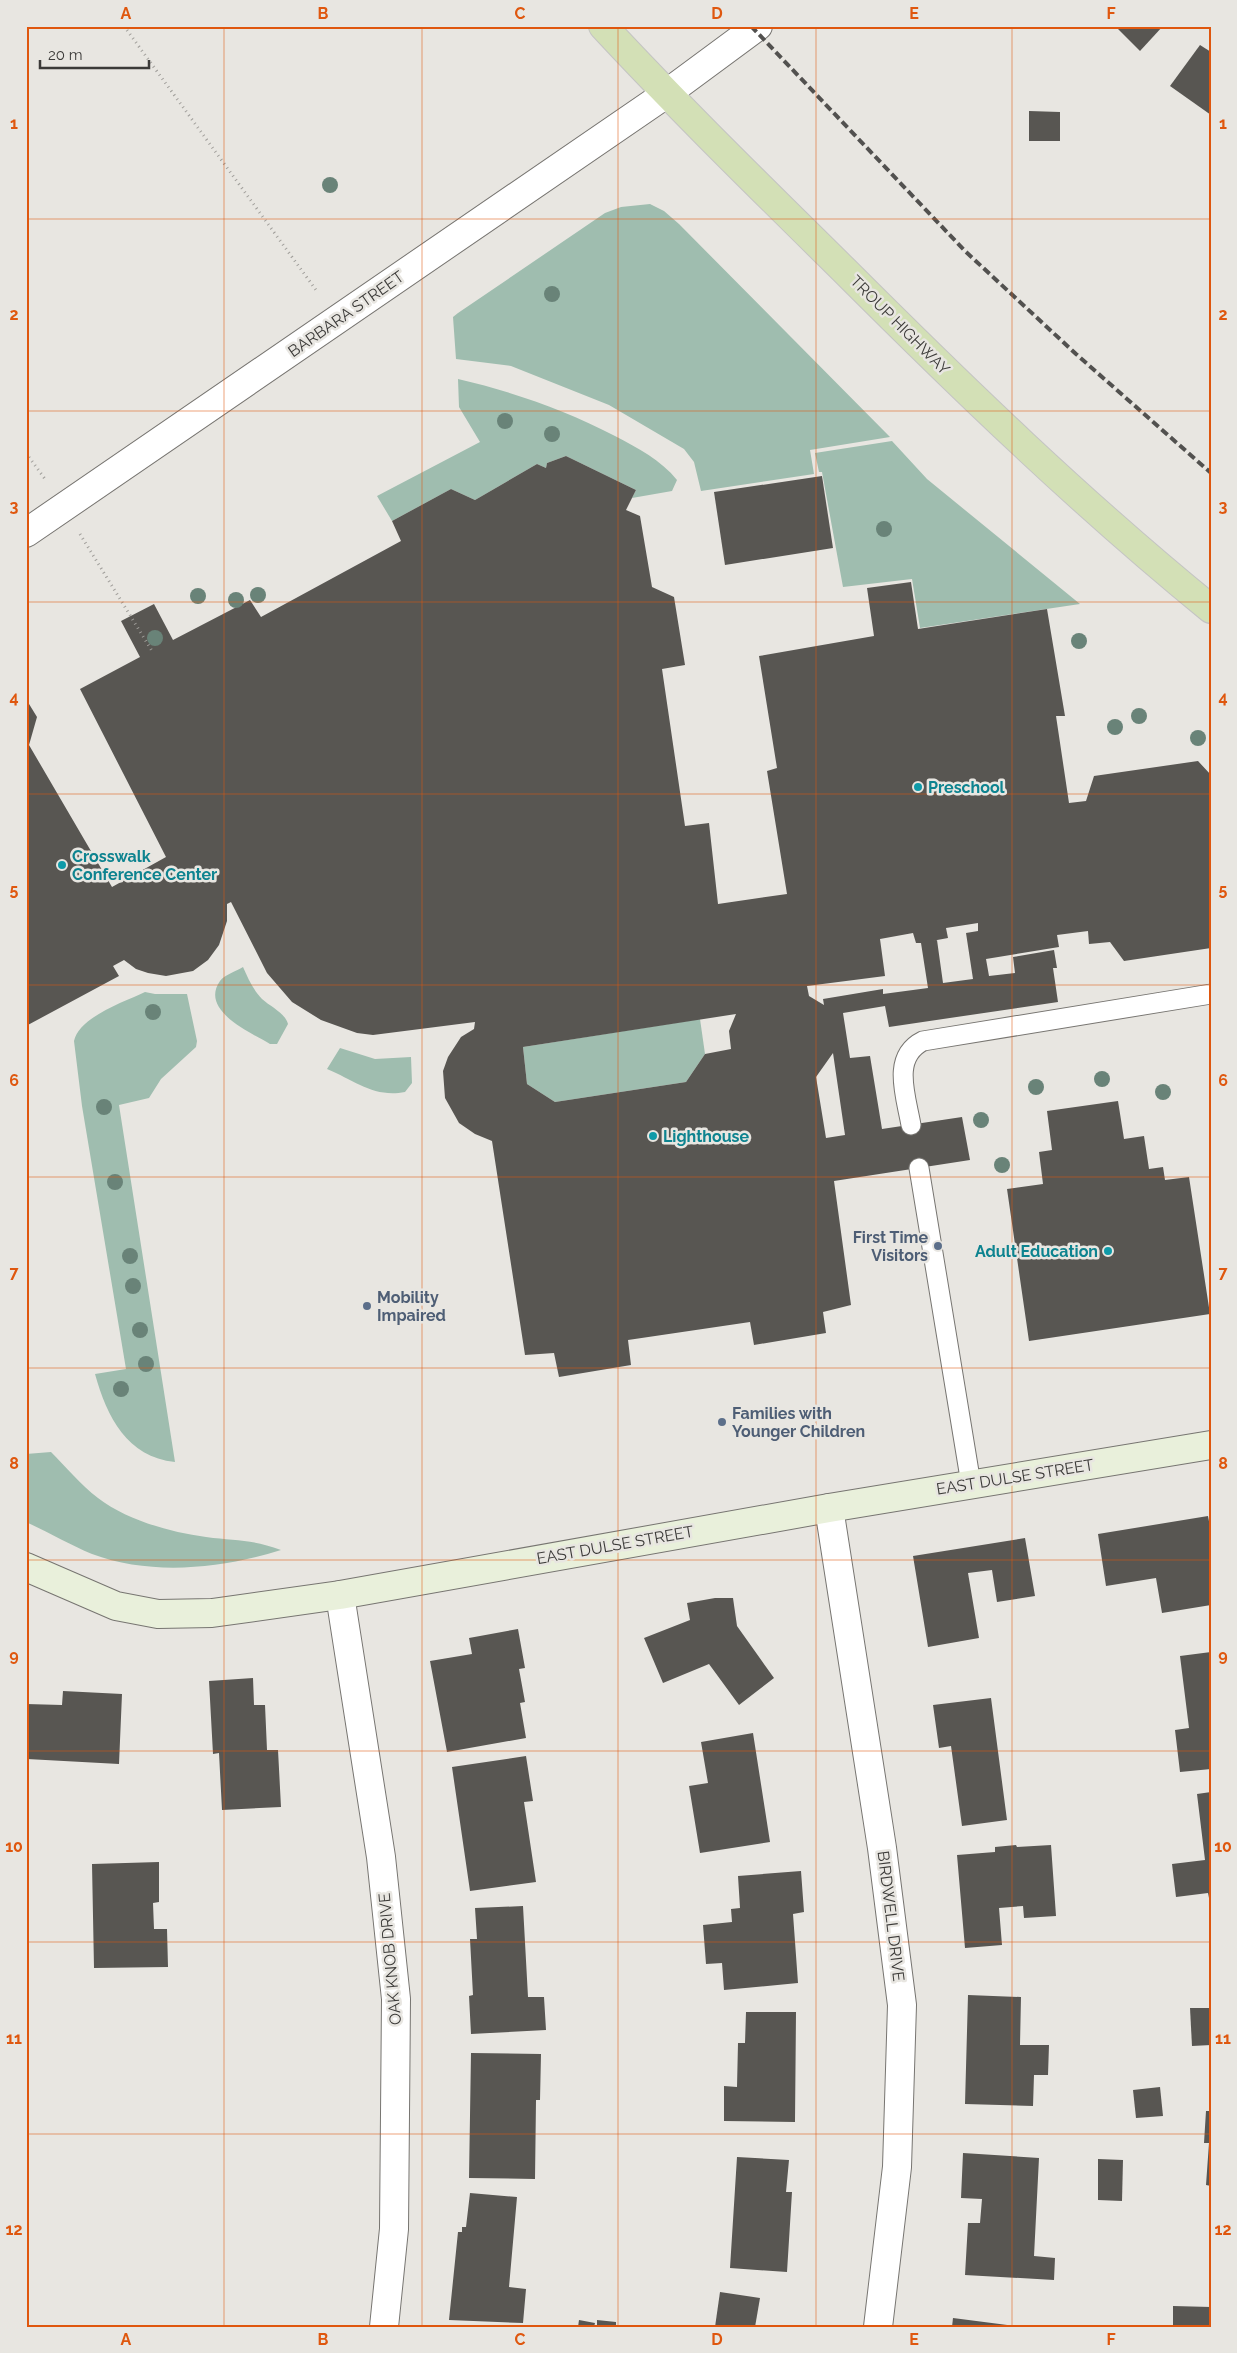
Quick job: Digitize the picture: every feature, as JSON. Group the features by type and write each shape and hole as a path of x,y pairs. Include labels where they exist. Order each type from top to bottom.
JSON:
{"main road":[{"name":"TROUP HIGHWAY","path":"603,26 666,94 939,365 1129,543 1211,609"}],"street":[{"name":"BARBARA STREET","path":"26,533 666,94 758,26"},
{"name":"EAST DULSE STREET","path":"26,1567 116,1606 158,1614 212,1613 340,1595 829,1508 1211,1446"},
{"name":"BIRDWELL DRIVE","path":"829,1508 882,1848 902,2005 897,2168 878,2327"},
{"name":"OAK KNOB DRIVE","path":"340,1595 381,1857 396,1999 394,2229 384,2327"}],"lane":[{"path":"911,1125 903,1078 904,1063 911,1048 923,1041 1211,994"},
{"path":"919,1168 971,1484"}],"path":[{"path":"124,26 316,290"},
{"path":"26,453 45,479"},
{"path":"79,532 152,651"}],"green space":[{"path":"650,204 664,211 679,224 890,437 810,450 814,474 701,491 694,462 684,449 609,405 511,366 456,359 453,317 458,313 605,213 621,207"},
{"path":"458,379 539,403 615,436 649,455 664,466 677,480 672,491 632,498 636,490 566,456 547,463 546,468 537,464 475,500 451,489 392,521 377,496 480,442 459,407"},
{"path":"892,441 927,479 1080,604 920,628 912,579 843,587 822,472 819,472 815,453"},
{"path":"243,967 259,995 281,1013 288,1024 277,1044 270,1044 230,1020 216,1002 215,992 220,981"},
{"path":"145,992 155,994 187,994 197,1041 196,1047 161,1079 149,1098 119,1105 175,1462 158,1459 144,1452 121,1432 106,1405 95,1374 126,1369 82,1106 74,1041 78,1032 93,1018"},
{"path":"700,1019 705,1054 686,1082 555,1102 527,1084 523,1047"},
{"path":"340,1048 375,1059 411,1057 412,1083 405,1092 384,1093 374,1091 327,1069"},
{"path":"51,1452 98,1498 109,1506 135,1519 178,1532 252,1542 281,1550 234,1562 186,1567 138,1565 92,1554 26,1522 26,1454"}],"building":[{"path":"1115,26 1163,26 1140,51"},
{"path":"1200,45 1211,52 1211,115 1170,86"},
{"path":"1029,111 1060,112 1060,141 1029,141"},
{"path":"566,456 636,490 626,510 640,516 652,587 674,597 685,665 662,669 685,826 709,823 718,904 787,894 767,771 777,768 759,656 874,636 867,588 911,582 918,629 1047,609 1065,716 1056,716 1069,803 1086,801 1094,776 1198,761 1211,775 1211,948 1124,961 1110,942 1089,944 1088,931 1057,935 1059,947 986,959 989,976 1015,973 1013,957 1054,950 1057,968 1053,968 1058,1002 889,1027 885,1006 843,1013 850,1058 870,1056 882,1129 962,1117 970,1160 834,1181 851,1305 823,1312 826,1333 754,1345 750,1322 628,1340 631,1365 559,1377 554,1353 525,1355 492,1141 475,1134 459,1123 445,1098 443,1071 448,1057 461,1037 474,1029 475,1022 373,1035 357,1033 321,1020 292,1002 267,973 231,902 227,904 227,921 219,945 208,960 193,971 166,976 136,969 124,960 113,966 119,976 26,1026 26,699 37,717 29,745 112,887 166,857 80,689 140,657 121,621 154,604 173,640 250,600 261,617 401,541 392,521 451,489 475,500 537,464 546,468 547,463","holes":["978,923 978,931 966,933 973,979 943,983 937,940 948,938 946,928","913,933 916,943 921,943 928,988 883,994 883,989 823,999 824,1005 809,996 807,986 885,976 880,939","736,1014 729,1031 731,1049 705,1054 686,1082 555,1102 527,1084 523,1047","833,1053 845,1135 826,1138 816,1077"]},
{"path":"822,476 833,548 725,565 714,492"},
{"name":"Adult Education","path":"1118,1101 1124,1139 1144,1136 1149,1169 1163,1167 1165,1180 1189,1177 1210,1314 1029,1341 1007,1189 1043,1184 1039,1152 1052,1150 1047,1111"},
{"path":"1208,1516 1211,1532 1211,1605 1162,1613 1156,1578 1106,1586 1098,1534"},
{"path":"1025,1538 1035,1596 997,1602 992,1570 968,1573 979,1638 928,1647 913,1556"},
{"path":"715,1598 733,1598 737,1626 774,1678 739,1705 709,1664 663,1683 644,1638 690,1620 687,1603"},
{"path":"518,1629 525,1668 519,1669 525,1702 520,1703 526,1738 447,1752 430,1661 472,1654 469,1638"},
{"path":"1211,1652 1211,1769 1180,1772 1175,1730 1189,1728 1180,1656"},
{"path":"253,1678 254,1705 265,1705 267,1750 278,1750 281,1807 222,1810 219,1753 213,1754 209,1681"},
{"path":"63,1691 122,1694 119,1764 27,1759 26,1704 62,1705"},
{"path":"991,1698 1007,1820 962,1826 951,1746 939,1748 933,1705"},
{"path":"753,1733 770,1842 700,1853 689,1786 708,1783 701,1742"},
{"path":"526,1756 533,1801 524,1802 536,1882 470,1891 452,1767"},
{"path":"1211,1792 1210,1903 1208,1893 1176,1897 1172,1864 1205,1860 1197,1794"},
{"path":"1016,1845 1017,1847 1051,1845 1056,1916 1024,1918 1023,1906 999,1908 1002,1945 965,1948 957,1855 995,1852 995,1847"},
{"path":"159,1862 159,1902 153,1903 154,1929 167,1929 168,1967 94,1968 92,1864"},
{"path":"801,1871 804,1912 793,1914 798,1983 724,1990 722,1963 706,1964 703,1925 732,1922 731,1909 740,1908 738,1876"},
{"path":"523,1906 528,1997 544,1997 546,2030 471,2034 469,1996 473,1995 470,1939 477,1939 475,1908"},
{"path":"968,1995 1021,1997 1020,2045 1049,2045 1048,2075 1034,2075 1033,2106 965,2104"},
{"path":"1190,2008 1211,2008 1211,2045 1192,2046"},
{"path":"746,2012 796,2012 795,2122 724,2121 724,2086 737,2087 738,2043 745,2043"},
{"path":"471,2053 541,2054 540,2100 536,2100 535,2179 469,2178"},
{"path":"1160,2087 1163,2116 1136,2118 1133,2090"},
{"path":"1206,2111 1211,2111 1211,2186 1206,2185 1209,2143 1204,2143"},
{"path":"963,2153 1039,2158 1034,2256 1055,2258 1054,2280 965,2275 968,2223 980,2223 982,2199 961,2198"},
{"path":"737,2157 789,2160 786,2192 792,2192 787,2272 730,2268"},
{"path":"1098,2159 1123,2160 1122,2201 1098,2200"},
{"path":"470,2193 517,2197 509,2287 526,2289 523,2323 449,2320 458,2232 462,2232 462,2227 466,2227"},
{"path":"720,2292 760,2298 755,2327 715,2327"},
{"path":"1173,2306 1211,2307 1211,2327 1173,2327"},
{"path":"953,2318 1015,2326 1015,2327 952,2327"},
{"path":"579,2320 595,2323 594,2327 578,2327"},
{"path":"597,2320 616,2322 616,2327 597,2327"}],"railway":[{"path":"751,26 965,251 1076,354 1211,473"}],"place":[{"name":"Preschool","path":"918,787"},
{"name":"Crosswalk Conference Center","path":"62,865"},
{"name":"Lighthouse","path":"653,1136"},
{"name":"First Time Visitors","path":"938,1246"},
{"name":"Adult Education","path":"1108,1251"},
{"name":"Mobility Impaired","path":"367,1306"},
{"name":"Families with Younger Children","path":"722,1422"}]}
